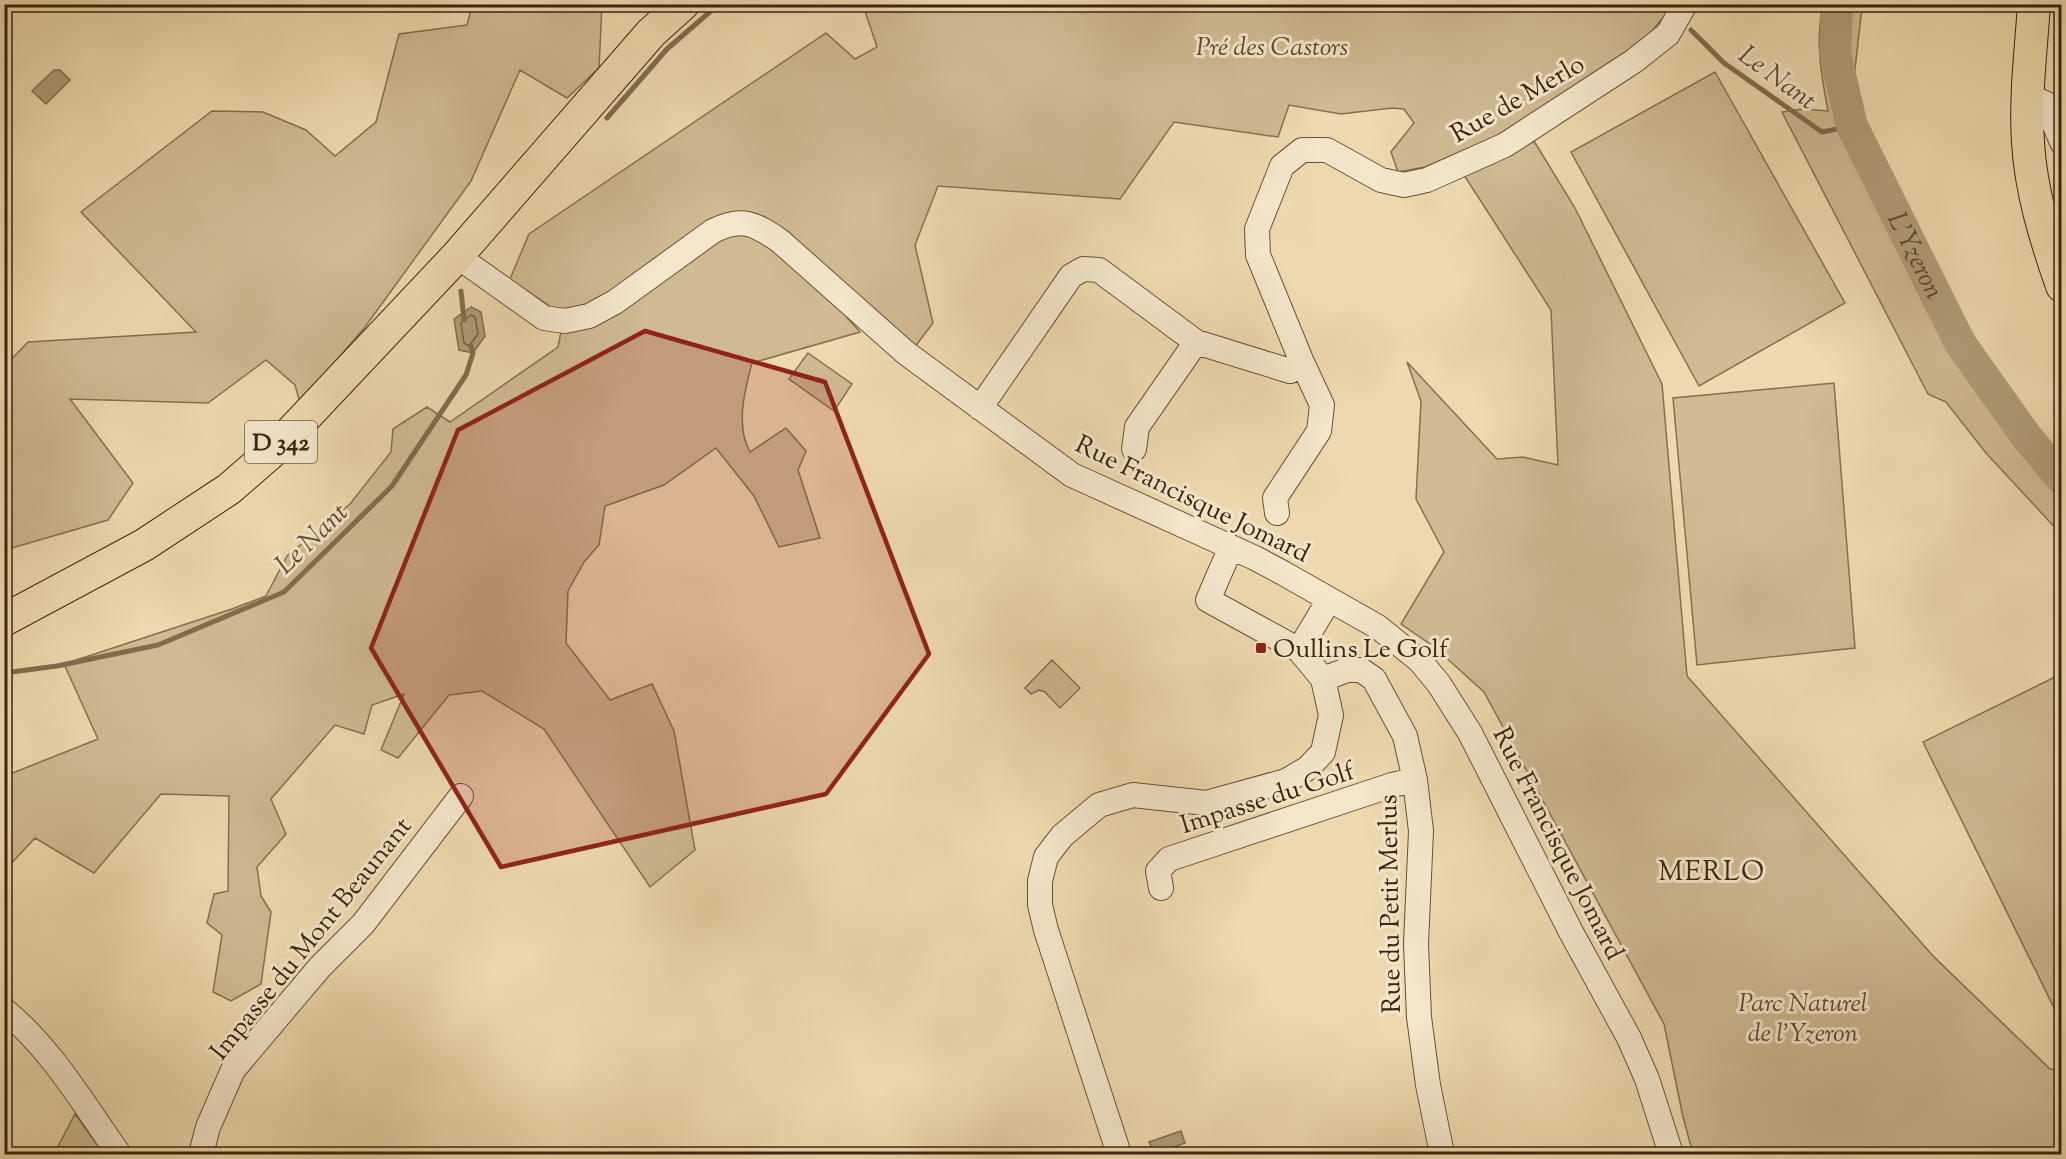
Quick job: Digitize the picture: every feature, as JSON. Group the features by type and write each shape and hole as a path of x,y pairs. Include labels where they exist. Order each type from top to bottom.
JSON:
{"main road":[{"name":"D 342","path":"4,620 144,545 229,489 275,449 457,256 651,33 682,4"},
{"path":"2034,4 2028,96 2028,144 2038,207 2061,286"}],"street":[{"name":"Rue de Merlo","path":"1276,513 1275,498 1319,430 1322,405 1258,255 1257,229 1282,166 1302,150 1328,150 1381,180 1404,185 1427,180 1505,145 1634,61 1668,34 1685,4"},
{"path":"2028,96 2045,103 2061,142"},
{"name":"Rue Francisque Jomard","path":"457,256 544,318 565,321 589,316 615,302 713,231 730,223 748,224 764,230 780,241 906,353 1072,475 1231,547 1283,573 1378,627 1420,661 1457,710 1495,778 1571,932 1629,1038 1647,1079 1671,1155"},
{"path":"980,408 1071,276 1083,269 1099,270 1196,342 1290,371 1301,360"},
{"path":"1134,449 1137,427 1196,342"},
{"path":"1119,1155 1046,930 1040,904 1040,881 1046,857 1062,836 1099,805 1133,795 1206,803 1286,781 1308,768 1323,752 1331,715 1323,679 1299,650 1209,600 1231,547"},
{"path":"1299,650 1329,600"},
{"name":"Rue du Petit Merlus","path":"1323,679 1347,670 1361,670 1374,679 1405,736 1415,780 1421,831 1416,944 1419,1017 1428,1085 1442,1155"},
{"name":"Impasse du Golf","path":"1161,888 1158,871 1169,859 1392,785 1415,780"},
{"name":"Impasse du Mont Beaunant","path":"201,1155 208,1128 233,1070 320,967 363,924 461,796"},
{"path":"4,1010 24,1026 52,1061 119,1155"}],"highlighted area":[{"path":"645,331 825,382 929,654 826,794 501,867 371,648 458,430"}],"green space":[{"name":"Pré des Castors","path":"1668,4 1671,8 1647,37 1592,76 1499,135 1425,167 1398,172 1391,152 1414,123 1404,109 1392,108 1341,114 1289,105 1278,137 1174,122 1120,199 938,186 915,245 933,323 914,348 770,224 723,236 741,232 771,247 827,295 860,332 752,363 744,396 743,430 750,452 786,428 806,451 798,470 820,538 779,547 754,496 716,448 664,485 605,506 599,545 584,562 568,591 566,643 610,700 652,684 674,731 695,850 650,887 544,729 482,691 449,695 398,758 381,750 404,694 372,705 364,734 335,725 271,799 286,834 257,867 261,896 271,912 261,984 231,1001 213,992 222,935 207,923 214,894 228,891 229,796 161,794 94,873 35,838 5,870 5,776 98,739 64,664 266,596 287,556 350,504 391,452 393,429 427,407 450,422 558,347 564,316 510,279 529,234 826,33 855,59 877,47 863,5"},
{"path":"472,5 602,5 599,68 567,98 520,70 471,181 365,327 300,403 295,385 266,360 208,403 70,399 133,483 108,520 5,550 5,366 28,342 196,332 81,212 212,111 263,112 306,130 335,156 376,122 399,34 467,25"},
{"path":"1823,5 1864,5 1854,78 1861,117 1880,167 1996,377 2061,460 2061,534 1986,453 1946,402 1928,394 1782,112 1803,109 1828,111 1819,45"},
{"path":"1715,72 1845,303 1699,386 1571,152"},
{"name":"Parc Naturel de l'Yzeron","path":"1534,141 1575,208 1662,384 1687,676 1933,956 2050,1069 2061,1070 2061,1154 1693,1154 1664,1024 1484,692 1433,646 1401,624 1444,552 1416,499 1421,401 1407,362 1497,459 1523,457 1558,465 1551,310 1464,175"},
{"path":"808,353 852,384 834,411 789,379"},
{"path":"1834,383 1855,648 1697,665 1673,398"},
{"path":"1052,660 1080,688 1060,708 1045,692 1039,690 1031,694 1025,688"},
{"path":"2061,674 2061,1022 1923,742"},
{"path":"75,1114 104,1154 54,1154"}],"water":[{"path":"54,70 60,70 70,80 46,104 32,91"},
{"path":"471,307 481,312 485,336 473,353 459,350 454,319"},
{"path":"1181,1131 1185,1143 1154,1154 1149,1142"}],"waterway":[{"name":"Le Nant","path":"607,118 667,49 719,4"},
{"name":"L'Yzeron","path":"1837,4 1835,54 1852,126 1960,343 2026,436 2062,479"},
{"name":"Le Nant","path":"1691,30 1724,63 1822,132 1852,126"},
{"name":"Le Nant","path":"461,291 464,320"},
{"name":"Le Nant","path":"4,673 57,666 158,645 284,592 392,486 466,375 473,353 471,346"}],"place":[{"name":"Oullins Le Golf","path":"1261,648"}],"district":[{"name":"MERLO","path":"1712,871"}]}
